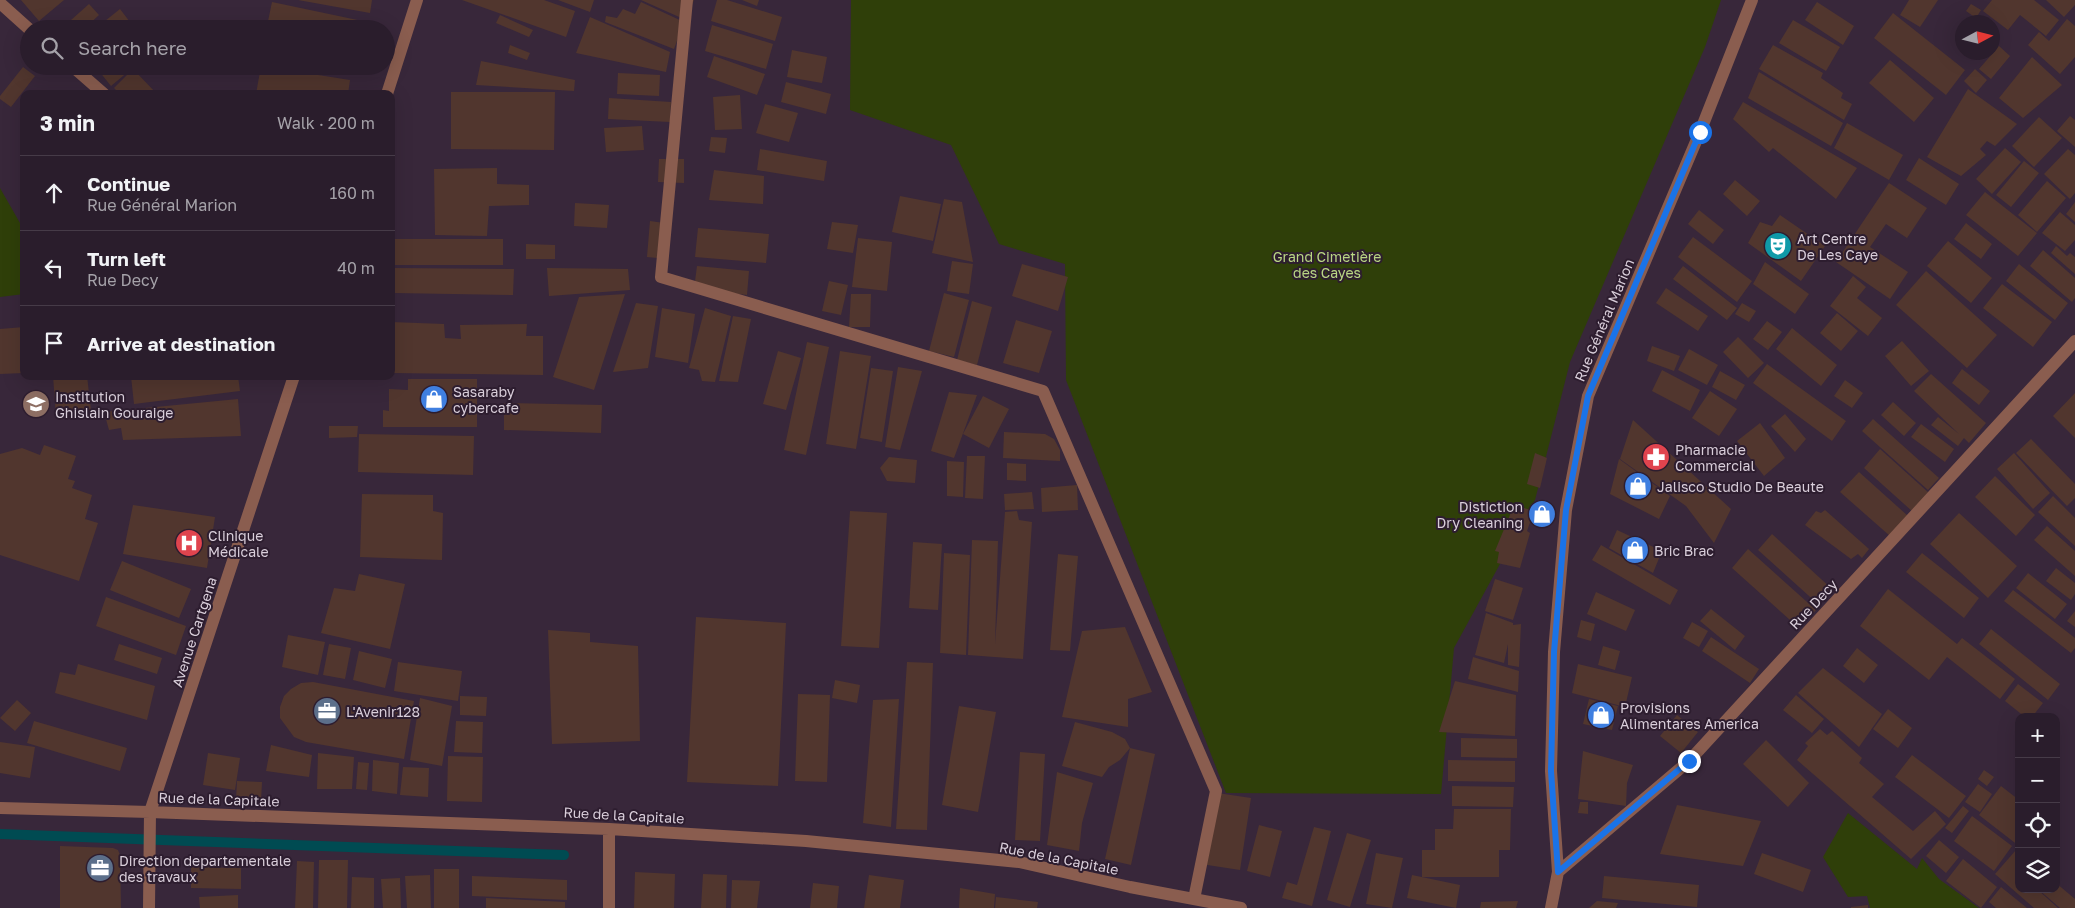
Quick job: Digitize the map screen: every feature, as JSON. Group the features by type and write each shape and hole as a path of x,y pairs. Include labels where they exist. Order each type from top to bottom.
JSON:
{"street":[{"path":"395,69 417,0"},
{"path":"687,0 661,277 1043,391 1216,791 1194,899"},
{"name":"Rue Général Marion","path":"1551,908 1558,872 1551,771 1554,652 1566,510 1588,396 1700,132 1752,0"},
{"path":"0,3 20,21"},
{"path":"82,75 99,90"},
{"path":"388,90 393,75"},
{"name":"Rue Decy","path":"1558,872 1689,761 2075,341"},
{"name":"Avenue Cartgena","path":"149,908 150,812 293,380"},
{"name":"Rue de la Capitale","path":"0,808 609,829 806,841 841,846 1019,862 1130,887 1241,908"},
{"path":"609,829 609,908"}],"green space":[{"name":"Grand Cimetière des Cayes","path":"851,0 1721,0 1705,47 1570,362 1535,500 1454,648 1441,794 1226,793 1066,380 1065,264 999,244 951,145 850,110"},
{"path":"0,188 20,223 20,294 0,297"},
{"path":"1848,813 1917,869 1922,858 1939,879 1979,908 1870,908 1867,896 1848,897 1823,857"}],"building":[{"path":"21,0 64,0 40,20"},
{"path":"298,0 372,0 370,13"},
{"path":"462,0 544,0 575,11 566,37"},
{"path":"558,0 594,0 590,12"},
{"path":"641,0 694,0 686,20"},
{"path":"717,0 727,0 782,17 775,41 711,21"},
{"path":"742,0 759,0 757,6"},
{"path":"1909,0 1938,0 1920,27 1900,15"},
{"path":"1992,0 2034,0 2059,20 2046,36 2020,15 2008,30 2000,24 2000,15 1988,15 1983,11"},
{"path":"2046,0 2075,0 2075,5 2064,17"},
{"path":"272,2 358,20 268,20"},
{"path":"641,2 684,22 674,49 605,22 606,16 617,18 623,9 635,14"},
{"path":"1817,2 1854,26 1843,45 1805,20"},
{"path":"89,4 99,15 94,20 71,20"},
{"path":"1971,4 1981,10 1978,15 1972,15 1966,11"},
{"path":"120,9 128,20 106,20"},
{"path":"1893,13 1965,70 1946,95 1874,38"},
{"path":"500,15 533,30 529,37 496,23"},
{"path":"590,17 670,52 666,72 576,53"},
{"path":"2067,19 2075,26 2075,57 2060,74 2028,45 2039,32 2049,41"},
{"path":"1793,20 1840,47 1826,71 1779,43"},
{"path":"712,25 773,44 766,69 705,51"},
{"path":"510,45 530,53 527,60 508,53"},
{"path":"1773,45 1823,73 1821,78 1843,93 1841,98 1852,104 1844,120 1759,69"},
{"path":"2000,47 2010,56 1991,79 1979,69 1987,60 2000,60"},
{"path":"792,50 827,57 822,83 787,77"},
{"path":"714,56 765,74 757,95 707,77"},
{"path":"2032,57 2062,85 2023,118 1999,98"},
{"path":"1890,60 1934,98 1914,122 1869,83"},
{"path":"481,61 575,80 574,91 476,85"},
{"path":"1975,69 1987,80 1976,93 1964,81"},
{"path":"20,71 20,75 35,76 24,90 20,90 20,95 11,107 0,99 0,96"},
{"path":"1759,72 1843,123 1831,146 1748,98"},
{"path":"618,73 660,75 659,96 617,94"},
{"path":"102,75 124,75 111,86"},
{"path":"127,75 139,75 153,90 116,90 114,88"},
{"path":"259,75 318,75 350,80 349,90 257,90"},
{"path":"786,82 831,94 826,114 781,102"},
{"path":"1968,89 2017,124 1995,146 1987,141 1980,149 1986,155 1961,176 1927,157"},
{"path":"451,92 555,92 554,150 451,149"},
{"path":"740,95 742,129 715,130 713,97"},
{"path":"609,98 671,102 670,122 608,119"},
{"path":"1743,102 1857,168 1836,199 1773,148 1769,152 1733,119"},
{"path":"765,104 798,113 789,142 756,133"},
{"path":"2070,116 2075,120 2075,147 2057,131"},
{"path":"2039,117 2062,138 2034,167 2012,146"},
{"path":"1847,123 1903,155 1889,180 1834,148"},
{"path":"642,126 644,150 606,152 604,128"},
{"path":"711,137 727,138 725,153 709,151"},
{"path":"2005,148 2021,162 1992,194 1976,179"},
{"path":"760,149 827,161 824,181 757,170"},
{"path":"2068,149 2075,155 2075,193 2070,199 2044,174"},
{"path":"1919,158 1959,184 1946,205 1906,180"},
{"path":"659,159 684,159 684,183 658,182"},
{"path":"2024,161 2039,173 2011,207 1996,195"},
{"path":"497,168 497,184 529,185 529,205 489,206 487,236 435,235 434,169"},
{"path":"714,170 764,176 763,204 709,200"},
{"path":"1735,180 1760,201 1747,216 1723,194"},
{"path":"2047,181 2066,198 2037,232 2018,215"},
{"path":"1889,183 1927,208 1907,238 1886,224 1870,247 1908,272 1890,299 1836,262"},
{"path":"1985,192 2037,233 2018,256 1966,215"},
{"path":"900,196 941,204 933,241 892,232"},
{"path":"944,199 962,202 973,262 932,253"},
{"path":"2075,202 2075,222 2066,214"},
{"path":"575,203 609,205 607,228 574,226"},
{"path":"1699,210 1724,230 1713,244 1688,224"},
{"path":"2060,212 2075,225 2075,240 2065,251 2042,233"},
{"path":"1780,215 1825,246 1801,281 1748,243 1760,222 1772,226"},
{"path":"650,221 671,224 667,259 647,257"},
{"path":"832,222 858,225 853,253 827,249"},
{"path":"1966,223 1992,244 1981,259 1954,239"},
{"path":"698,228 769,234 766,263 695,257"},
{"path":"1693,237 1752,281 1737,302 1678,257"},
{"path":"858,238 892,242 887,291 852,287"},
{"path":"395,239 503,239 503,265 395,265"},
{"path":"1948,241 1992,278 1971,303 1927,266"},
{"path":"526,244 555,245 555,259 526,259"},
{"path":"2056,246 2067,256 2070,253 2075,257 2075,274 2051,253"},
{"path":"2043,250 2075,278 2075,298 2072,302 2030,266"},
{"path":"952,261 973,264 969,294 947,291"},
{"path":"1765,262 1809,294 1795,314 1753,284"},
{"path":"1022,264 1068,277 1058,311 1012,296"},
{"path":"2019,264 2068,303 2055,320 2006,281"},
{"path":"697,266 749,271 747,295 694,289"},
{"path":"1683,266 1737,308 1727,320 1673,279"},
{"path":"395,268 514,269 513,295 395,293"},
{"path":"547,268 628,269 630,290 549,296"},
{"path":"1926,271 1997,335 1967,368 1896,305"},
{"path":"1853,276 1866,287 1857,298 1882,318 1868,336 1830,306"},
{"path":"829,281 848,285 841,315 822,311"},
{"path":"2002,284 2052,322 2033,347 1983,308"},
{"path":"1666,288 1708,316 1698,331 1656,303"},
{"path":"944,293 969,300 954,357 929,351"},
{"path":"625,294 594,390 553,377 579,297"},
{"path":"851,294 871,294 870,327 849,327"},
{"path":"972,301 992,307 977,365 957,360"},
{"path":"636,303 658,306 648,368 613,372"},
{"path":"1742,303 1756,311 1749,322 1735,314"},
{"path":"662,308 695,314 688,363 655,357"},
{"path":"705,308 731,316 715,382 702,381 699,370 689,368"},
{"path":"1837,313 1858,331 1841,351 1820,333"},
{"path":"733,316 751,319 738,382 719,381"},
{"path":"1016,320 1052,331 1039,373 1003,363"},
{"path":"1767,321 1782,332 1768,350 1753,339"},
{"path":"395,322 444,324 445,338 461,339 460,325 527,324 526,336 543,336 543,375 395,373"},
{"path":"20,327 20,373 0,374 0,329"},
{"path":"1792,328 1837,365 1821,386 1776,349"},
{"path":"1738,337 1764,363 1748,378 1723,352"},
{"path":"1902,341 1929,371 1911,386 1885,356"},
{"path":"807,342 829,347 806,455 784,450"},
{"path":"1652,346 1680,356 1674,371 1647,361"},
{"path":"1689,349 1718,365 1707,385 1678,370"},
{"path":"778,351 801,358 786,410 763,404"},
{"path":"840,351 871,356 856,449 826,444"},
{"path":"1767,364 1846,421 1832,441 1753,383"},
{"path":"898,367 922,371 900,450 885,447"},
{"path":"871,368 893,371 882,442 860,438"},
{"path":"1962,369 1990,391 1979,405 1952,383"},
{"path":"1662,370 1700,390 1690,411 1652,391"},
{"path":"1720,371 1745,385 1736,400 1712,387"},
{"path":"1931,374 1986,423 1969,443 1964,438 1958,446 1931,425 1938,417 1959,434 1914,391"},
{"path":"408,379 477,379 477,427 383,427 383,410 389,411 389,389 408,390"},
{"path":"53,380 87,380 91,410 56,416"},
{"path":"131,380 239,380 240,391 134,404"},
{"path":"1845,380 1863,393 1852,408 1834,396"},
{"path":"1710,391 1737,409 1719,436 1692,418"},
{"path":"949,392 977,395 954,458 931,451"},
{"path":"2075,393 2075,438 2053,416"},
{"path":"983,396 1009,409 989,448 963,434"},
{"path":"238,399 241,436 123,440 121,428 109,430 104,412"},
{"path":"1893,402 1916,423 1904,436 1881,415"},
{"path":"504,403 602,405 601,433 504,430"},
{"path":"1785,414 1806,439 1795,452 1771,426"},
{"path":"1873,419 1939,478 1928,490 1862,431"},
{"path":"1633,420 1731,509 1714,543 1686,506 1620,459"},
{"path":"1760,423 1785,458 1764,476 1737,441"},
{"path":"1921,424 1954,449 1945,462 1911,437"},
{"path":"329,426 358,426 357,437 329,438"},
{"path":"1004,432 1045,434 1054,439 1060,450 1060,461 1003,458"},
{"path":"359,434 474,436 473,475 358,472"},
{"path":"2031,439 2075,484 2075,498 2067,506 2016,453"},
{"path":"44,445 76,456 68,479 75,481 72,488 92,495 85,519 98,523 79,581 0,555 0,454 22,448 40,455"},
{"path":"1880,449 1929,493 1913,512 1864,468"},
{"path":"1535,453 1547,458 1540,488 1527,484"},
{"path":"2014,453 2050,493 2033,509 1997,469"},
{"path":"967,456 985,456 983,499 965,498"},
{"path":"889,457 917,460 915,483 887,481 880,468"},
{"path":"1619,459 1670,496 1659,519 1610,494"},
{"path":"947,461 964,462 963,497 947,496"},
{"path":"1007,463 1026,464 1026,481 1007,480"},
{"path":"1859,472 1908,516 1890,536 1840,492"},
{"path":"1995,476 2035,515 2016,536 1975,497"},
{"path":"1077,485 1078,510 1042,512 1041,488"},
{"path":"1032,492 1034,509 1005,510 1004,494"},
{"path":"362,494 433,495 433,511 443,513 442,560 360,557"},
{"path":"2053,496 2075,518 2075,546 2038,512"},
{"path":"133,505 215,517 207,568 123,554"},
{"path":"1514,505 1534,511 1527,531 1530,533 1520,568 1497,563 1499,552 1495,551"},
{"path":"1825,510 1869,549 1862,558 1858,554 1851,559 1805,525 1816,511 1821,513"},
{"path":"850,511 887,513 879,648 841,646"},
{"path":"1017,511 1019,520 1032,522 1023,659 968,655 972,540 998,541 995,644 1005,512"},
{"path":"1959,513 2017,566 1988,598 1930,544"},
{"path":"2047,526 2075,551 2075,576 2034,540"},
{"path":"1617,530 1662,551 1653,573 1609,548"},
{"path":"1772,534 1833,590 1819,605 1758,550"},
{"path":"913,542 942,544 938,610 909,608"},
{"path":"1601,545 1678,590 1670,605 1592,560"},
{"path":"1748,549 1816,610 1799,628 1732,568"},
{"path":"944,553 970,555 966,655 940,653"},
{"path":"1922,553 1979,598 1964,618 1906,572"},
{"path":"1058,554 1078,556 1070,651 1050,650"},
{"path":"122,561 191,589 179,618 110,590"},
{"path":"2056,568 2075,583 2075,594 2071,600 2046,581"},
{"path":"2028,573 2067,604 2055,619 2016,588"},
{"path":"359,574 405,584 390,649 321,633 334,588 355,591"},
{"path":"1495,579 1523,588 1513,620 1485,611"},
{"path":"1888,589 1957,644 1962,638 2015,679 2000,699 1947,657 1929,680 1860,626"},
{"path":"2013,590 2075,638 2075,648 2071,653 2004,601"},
{"path":"1596,592 1635,610 1626,631 1587,614"},
{"path":"106,597 186,626 176,655 96,626"},
{"path":"1711,609 1745,636 1735,650 1700,621"},
{"path":"2075,611 2075,627 2067,621"},
{"path":"1486,613 1513,623 1513,625 1521,624 1519,667 1508,665 1508,644 1504,663 1475,655"},
{"path":"696,617 786,623 778,786 687,782"},
{"path":"1581,620 1595,624 1591,641 1577,637"},
{"path":"1692,622 1708,631 1699,647 1683,638"},
{"path":"1125,627 1152,692 1128,699 1128,727 1062,717 1082,631"},
{"path":"1991,629 2060,684 2048,700 1979,644"},
{"path":"548,630 590,633 590,642 638,646 640,741 552,744"},
{"path":"288,635 325,642 318,675 282,667"},
{"path":"1711,637 1759,669 1750,683 1702,651"},
{"path":"119,644 162,658 157,674 114,660"},
{"path":"329,644 351,648 345,679 323,675"},
{"path":"1603,646 1620,651 1615,670 1598,665"},
{"path":"1857,648 1878,665 1864,683 1843,666"},
{"path":"359,651 392,659 385,688 353,680"},
{"path":"1473,657 1519,671 1518,692 1468,679"},
{"path":"398,662 462,671 458,701 394,691"},
{"path":"907,662 933,663 927,830 896,829"},
{"path":"78,664 155,686 147,720 55,693 60,672 75,675"},
{"path":"1578,664 1632,677 1625,707 1572,693"},
{"path":"1823,668 1882,714 1859,747 1798,693"},
{"path":"835,680 860,685 857,703 832,698"},
{"path":"1455,681 1516,695 1515,736 1439,732"},
{"path":"313,682 414,701 404,759 306,742 294,737 280,718 280,707 284,696 291,689 301,683"},
{"path":"2018,684 2043,703 2035,713 2020,713 2005,701"},
{"path":"798,694 830,695 827,782 795,781"},
{"path":"1796,695 1824,719 1812,733 1783,710"},
{"path":"460,696 487,697 486,716 460,715"},
{"path":"420,698 452,706 442,766 410,760"},
{"path":"899,699 891,827 863,823 873,700"},
{"path":"1589,699 1618,706 1612,730 1583,724"},
{"path":"17,700 31,713 15,731 0,718"},
{"path":"959,706 996,712 978,812 942,805"},
{"path":"1888,709 1912,728 1898,748 1873,729"},
{"path":"1677,715 1698,732 1681,753 1660,736"},
{"path":"34,721 127,748 120,771 27,743"},
{"path":"456,721 483,722 482,753 454,752"},
{"path":"1075,722 1112,732 1125,739 1130,748 1120,760 1109,767 1102,777 1062,766"},
{"path":"1820,729 1827,735 1832,731 1862,758 1859,763 1884,784 1872,797 1913,831 1935,811 1946,824 1911,859 1797,760 1808,746 1805,743"},
{"path":"1461,738 1517,739 1517,758 1461,757"},
{"path":"1766,740 1809,783 1788,807 1743,764"},
{"path":"0,742 35,747 30,778 0,773"},
{"path":"271,745 312,755 309,777 266,771"},
{"path":"1130,748 1155,754 1131,865 1105,859"},
{"path":"1583,751 1633,765 1627,783 1626,806 1578,799"},
{"path":"1020,752 1045,754 1040,841 1015,840"},
{"path":"208,753 240,758 235,790 203,785"},
{"path":"318,753 354,757 352,789 317,789"},
{"path":"1912,755 1966,796 1949,818 1895,777"},
{"path":"448,756 483,757 482,802 447,801"},
{"path":"373,760 399,763 397,794 372,791"},
{"path":"1448,760 1515,761 1515,782 1448,781"},
{"path":"358,762 369,763 367,790 356,789"},
{"path":"403,767 429,768 428,797 400,795"},
{"path":"1984,770 1994,777 1987,786 1978,779"},
{"path":"1057,772 1093,783 1082,823 1079,851 1047,845"},
{"path":"237,781 262,782 261,801 236,800"},
{"path":"1978,784 1992,794 1980,812 1965,802"},
{"path":"1452,786 1514,787 1513,807 1452,806"},
{"path":"2001,786 2015,797 2015,843 1979,815"},
{"path":"1211,792 1251,798 1240,870 1201,864"},
{"path":"1580,802 1588,802 1588,814 1578,813"},
{"path":"1677,805 1761,821 1743,866 1660,854"},
{"path":"1963,806 1969,811 1952,833 1945,828"},
{"path":"1454,809 1511,809 1510,850 1499,850 1499,877 1422,877 1422,850 1435,850 1435,829 1453,829"},
{"path":"1972,816 2012,846 1994,871 1954,841"},
{"path":"1259,825 1282,831 1270,877 1247,871"},
{"path":"1314,827 1331,831 1312,906 1282,898 1287,882 1297,885"},
{"path":"1347,833 1371,840 1350,907 1327,900"},
{"path":"1939,840 1959,857 1946,873 1926,856"},
{"path":"60,846 113,848 118,850 120,855 121,908 60,908"},
{"path":"2015,851 2015,891 1995,874"},
{"path":"1376,853 1403,858 1392,908 1366,904"},
{"path":"1762,853 1811,870 1803,892 1754,874"},
{"path":"1963,859 1997,887 1981,908 1946,881"},
{"path":"319,860 348,860 347,908 318,908"},
{"path":"297,861 314,862 313,908 295,908"},
{"path":"191,867 241,868 241,889 191,888"},
{"path":"434,869 459,869 459,908 434,908"},
{"path":"635,872 675,874 674,908 634,908"},
{"path":"703,874 727,875 726,908 701,908"},
{"path":"430,875 431,908 407,908 405,876"},
{"path":"869,875 904,880 900,908 864,908"},
{"path":"1412,875 1460,885 1456,908 1407,898"},
{"path":"472,876 567,880 567,900 472,896"},
{"path":"1604,876 1699,885 1697,907 1602,898"},
{"path":"352,877 374,878 374,908 351,908"},
{"path":"400,878 401,908 383,908 381,879"},
{"path":"732,880 760,881 757,908 731,908"},
{"path":"813,883 839,886 837,908 810,908"},
{"path":"2060,886 2075,899 2075,908 2060,908 2043,893 2060,893"},
{"path":"2001,887 2027,908 1996,908 1989,902"},
{"path":"960,888 995,894 994,908 959,908"},
{"path":"2017,893 2041,893 2058,908 2034,908"},
{"path":"238,895 238,908 200,908 199,897"},
{"path":"996,897 1038,902 1037,908 995,908"},
{"path":"486,898 565,902 565,908 486,908"},
{"path":"1518,901 1516,908 1480,908 1481,902"},
{"path":"1597,901 1618,903 1616,908 1589,908"},
{"path":"1868,905 1868,908 1851,908 1851,907"}],"waterway":[{"path":"0,834 564,855"}],"place":[{"name":"Art Centre De Les Caye","path":"1778,246"},
{"name":"Sasaraby cybercafe","path":"434,399"},
{"name":"Institution Ghislain Gouraige","path":"36,404"},
{"name":"Pharmacie Commercial","path":"1656,457"},
{"name":"Jalisco Studio De Beaute","path":"1638,486"},
{"name":"Distiction Dry Cleaning","path":"1542,514"},
{"name":"Clinique Médicale","path":"189,543"},
{"name":"Bric Brac","path":"1635,550"},
{"name":"L'Avenir128","path":"327,711"},
{"name":"Provisions Alimentares America","path":"1601,715"},
{"name":"Direction departementale des travaux","path":"100,868"}],"route":[{"path":"1689,761 1558,872 1551,771 1554,652 1566,510 1588,396 1700,132"}]}
